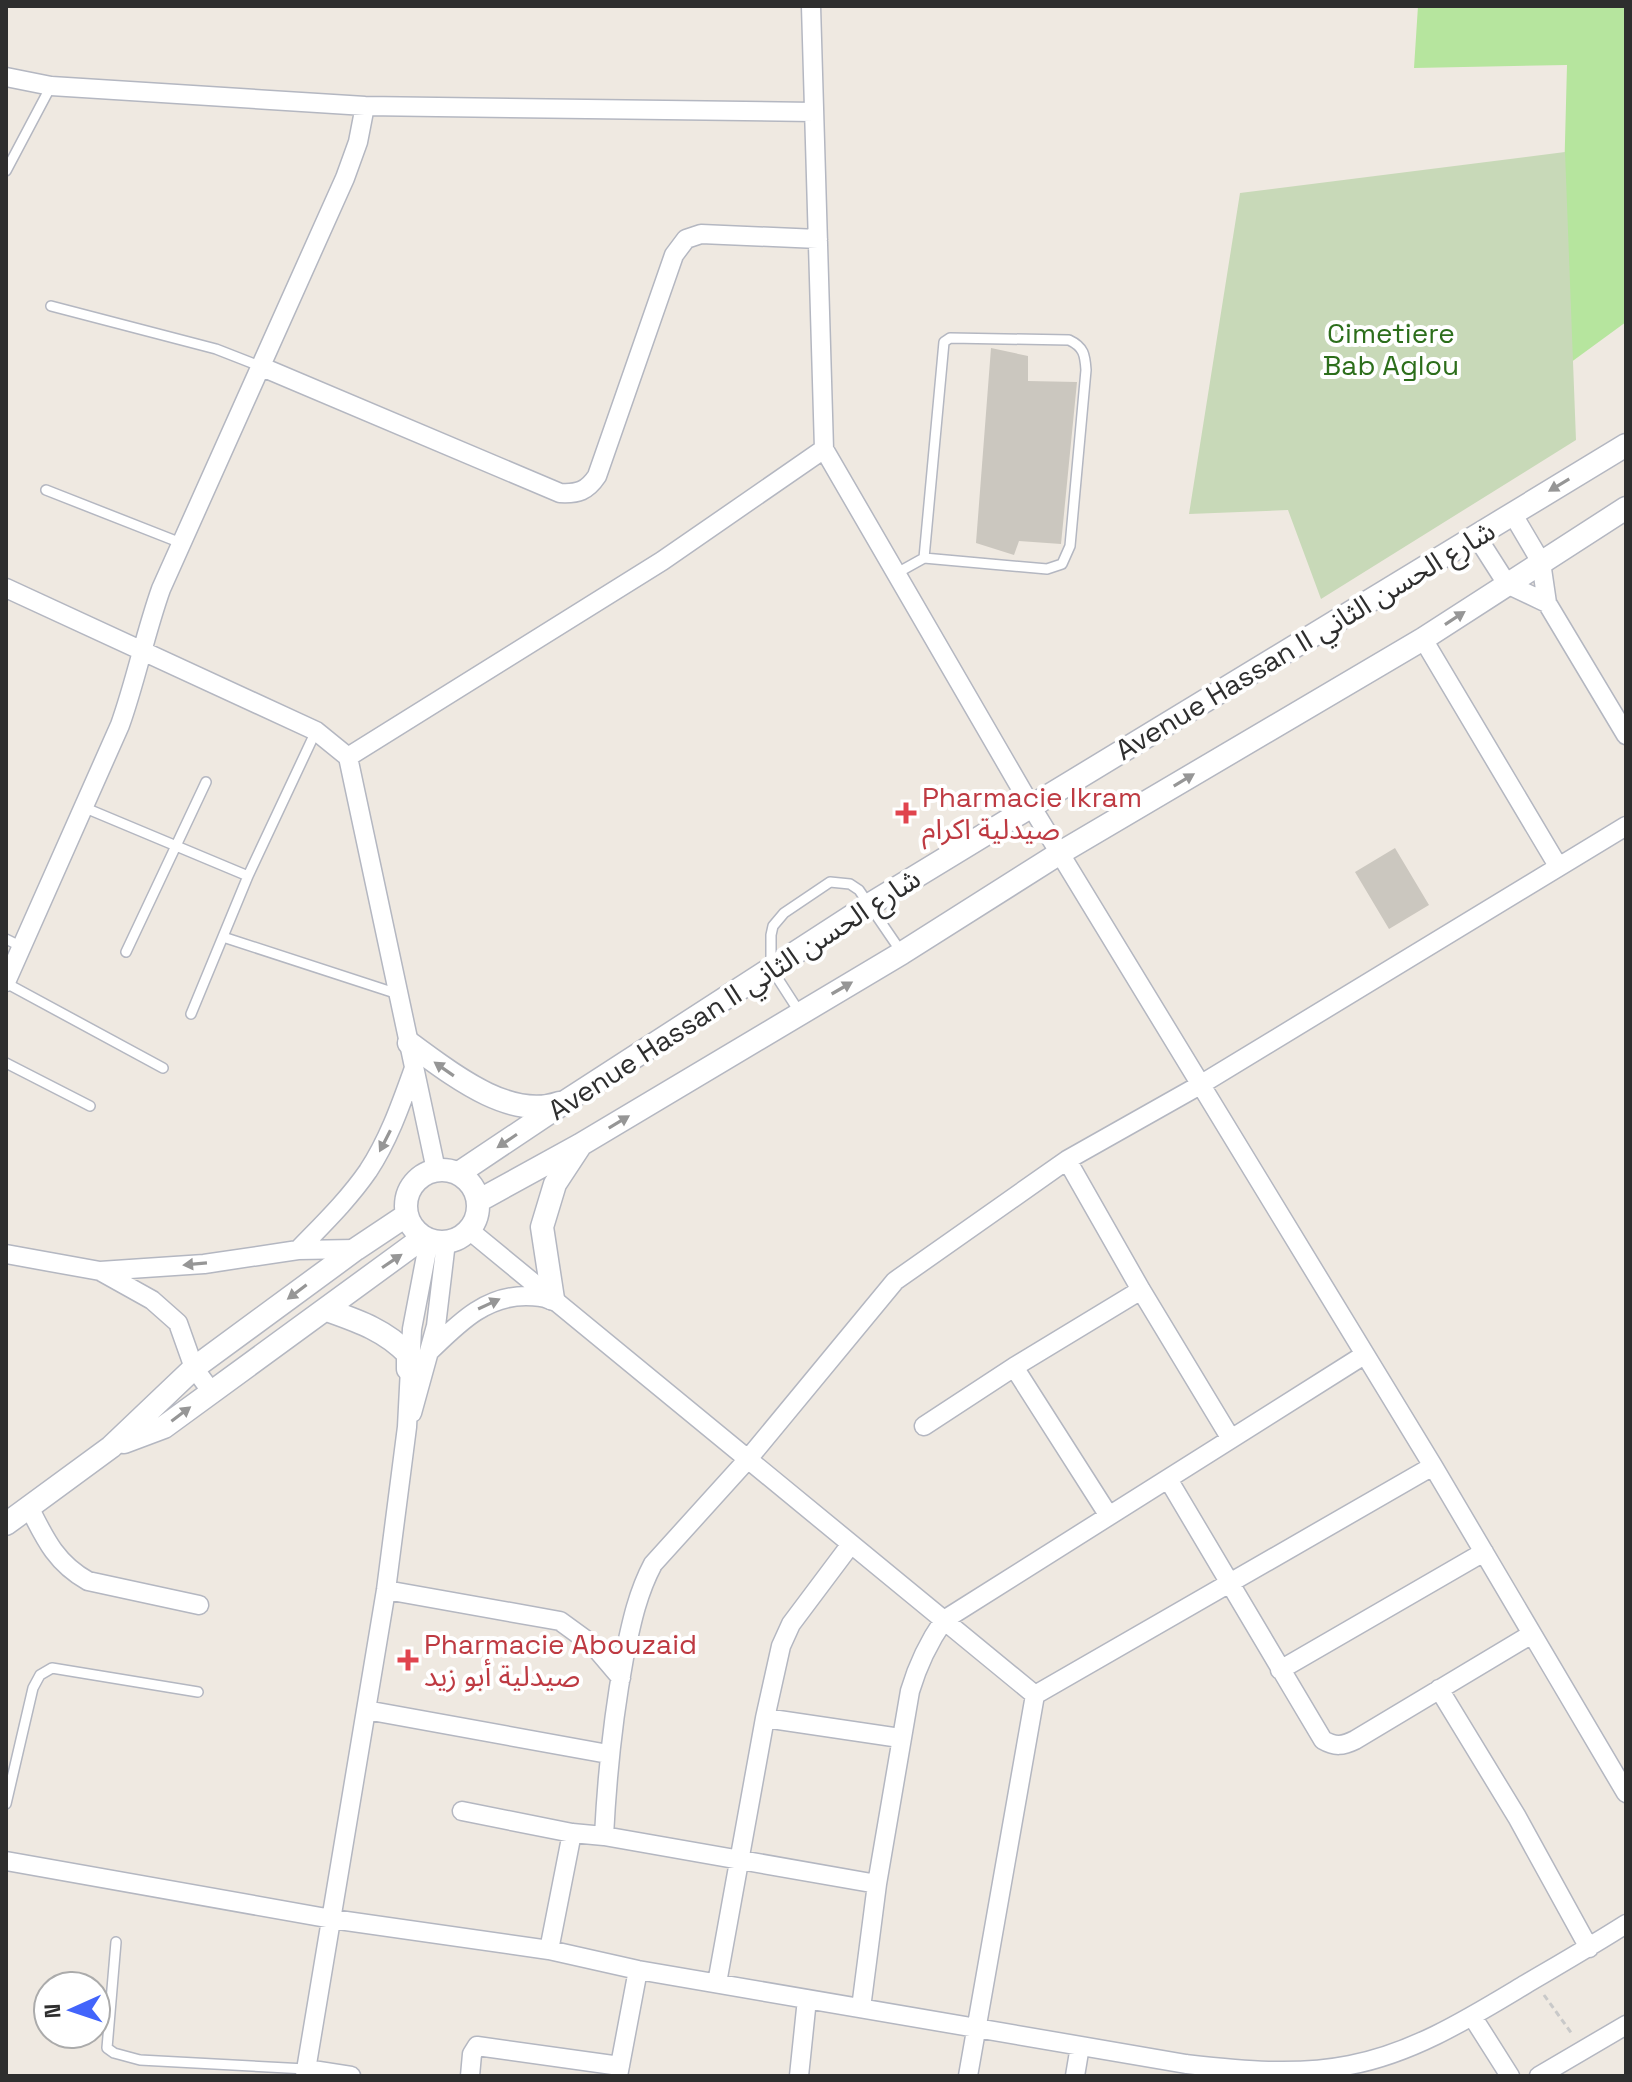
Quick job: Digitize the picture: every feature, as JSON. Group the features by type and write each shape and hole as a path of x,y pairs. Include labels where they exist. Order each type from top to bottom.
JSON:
{"street":[{"path":"811,6 824,449 1031,806 1433,1466 1626,1793"},
{"path":"6,77 51,86 365,106 814,112"},
{"path":"6,982 14,943 83,807 120,725 153,612 181,543 345,178 358,142 365,106"},
{"path":"262,367 560,493 575,494 589,488 597,476 674,255 686,239 701,234 818,239"},
{"name":"Avenue Hassan II شارع الحسن الثاني","path":"459,1173 869,905 1626,445"},
{"path":"348,757 662,561 824,449"},
{"name":"Avenue Hassan II شارع الحسن الثاني","path":"478,1201 580,1145 902,953 1060,853 1423,639 1626,508"},
{"path":"1512,513 1541,562 1547,603 1626,735"},
{"path":"1477,537 1507,584 1547,603"},
{"path":"6,588 316,731 348,757 436,1170"},
{"path":"1423,639 1558,866"},
{"path":"604,1836 608,1754 634,1611 642,1584 653,1564 748,1459 895,1281 1067,1160 1200,1085 1626,826"},
{"path":"409,1043 460,1080 503,1100 546,1108 568,1100"},
{"path":"298,1250 367,1172 385,1143 414,1068"},
{"path":"558,1303 542,1227 555,1184 580,1145"},
{"path":"1067,1160 1231,1439"},
{"path":"111,1447 164,1427 327,1310 433,1240 469,1230 475,1221 478,1201 472,1185 459,1173 436,1170 423,1175 413,1183 407,1195 407,1215 414,1228 433,1240"},
{"path":"6,1524 111,1447 194,1368 407,1215"},
{"path":"469,1230 1035,1695"},
{"path":"407,1427 417,1403 436,1326 433,1240"},
{"path":"408,1369 416,1305 433,1240"},
{"path":"6,1254 100,1271 204,1264 298,1250 356,1249"},
{"path":"100,1271 152,1300 178,1323 194,1368 211,1391"},
{"path":"924,1426 1141,1290"},
{"path":"429,1352 462,1320 494,1301 511,1296 545,1297 558,1303"},
{"path":"327,1310 370,1325 395,1341 408,1354 407,1427 386,1590 305,2072 351,2076"},
{"path":"861,2008 900,1738 917,1666 944,1620 1364,1355"},
{"path":"1014,1367 1109,1516"},
{"path":"968,2076 1035,1695 1433,1466"},
{"path":"1168,1479 1323,1740 1338,1746 1355,1740 1532,1634"},
{"path":"29,1507 50,1548 76,1574 88,1581 199,1605"},
{"path":"717,1983 781,1646 791,1624 851,1544"},
{"path":"1280,1670 1484,1552"},
{"path":"386,1590 560,1621 593,1645 621,1678"},
{"path":"1439,1689 1517,1817 1589,1948"},
{"path":"366,1710 608,1754"},
{"path":"765,1718 900,1738"},
{"path":"462,1811 572,1833 877,1884"},
{"path":"549,1950 572,1833"},
{"path":"6,1861 332,1919 549,1950 638,1970 1080,2046 1185,2070 1293,2071 1350,2065 1396,2053 1472,2016 1626,1924"},
{"path":"470,2076 472,2054 477,2046 619,2071 638,1970"},
{"path":"799,2076 807,1999"},
{"path":"1472,2016 1510,2076"},
{"path":"1539,2076 1584,2050 1623,2035"},
{"path":"1075,2076 1080,2046"}],"lane":[{"path":"6,171 51,86"},
{"path":"51,306 204,345 262,367"},
{"path":"897,573 924,558 1047,569 1062,564 1070,546 1086,370 1085,352 1078,344 1069,340 965,338 950,338 944,342 924,558"},
{"path":"46,490 181,543"},
{"path":"191,1014 248,876 316,731"},
{"path":"126,952 206,782"},
{"path":"83,807 248,876"},
{"path":"800,1013 771,968 769,949 773,926 778,919 830,882 850,884 859,890 902,953"},
{"path":"223,937 398,994"},
{"path":"6,982 163,1068"},
{"path":"6,1063 90,1106"},
{"path":"6,1804 33,1688 40,1675 52,1668 198,1692"},
{"path":"116,1942 107,2048 114,2053 140,2060 305,2072"}],"path":[{"path":"1533,1980 1584,2050"}],"green space":[{"path":"1418,6 1626,6 1626,322 1559,371 1567,65 1414,68"},
{"name":"Cimetiere Bab Aglou","path":"1565,152 1576,440 1321,599 1288,510 1189,514 1240,193"}],"building":[{"path":"991,348 1028,356 1028,381 1077,382 1061,544 1019,541 1014,555 976,543"},
{"path":"1395,848 1429,905 1389,929 1355,872"}],"place":[{"name":"Pharmacie Ikram صيدلية اكرام","path":"906,813"},
{"name":"Pharmacie Abouzaid صيدلية أبو زيد","path":"408,1660"}]}
